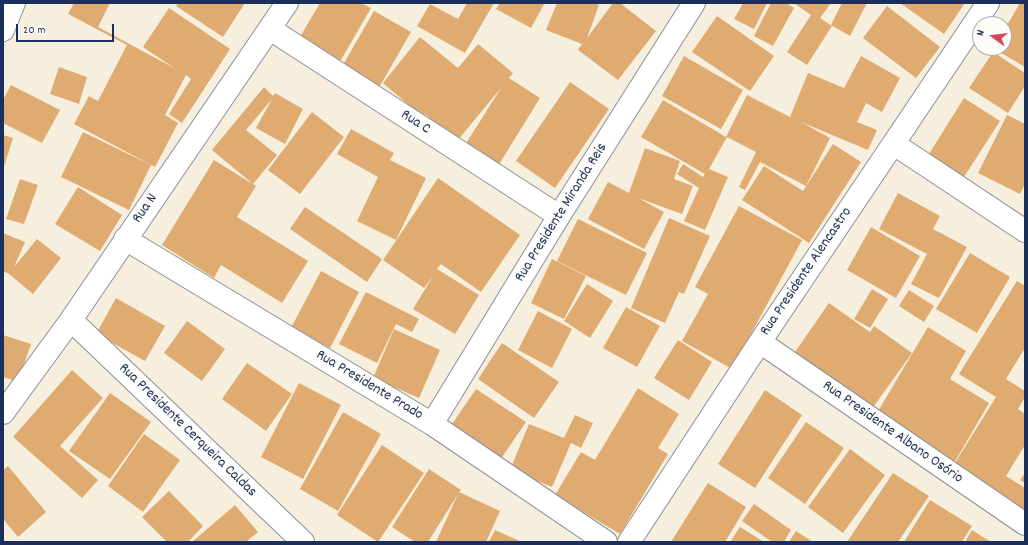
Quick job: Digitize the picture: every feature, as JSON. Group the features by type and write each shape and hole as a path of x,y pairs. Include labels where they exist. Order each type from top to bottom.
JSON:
{"street":[{"path":"3,30 14,3"},
{"name":"Rua N","path":"3,414 71,320 287,3"},
{"name":"Rua Presidente Alencastro","path":"629,542 760,342 988,3"},
{"name":"Rua Presidente Miranda Reis","path":"432,424 688,5"},
{"name":"Rua C","path":"270,29 559,216"},
{"path":"894,144 1025,231"},
{"name":"Rua Presidente Prado","path":"125,239 432,424 606,542"},
{"name":"Rua Presidente Cerqueira Caldas","path":"71,320 303,542"},
{"name":"Rua Presidente Albano Osório","path":"760,342 1025,524"}],"building":[{"path":"74,3 110,3 98,27 174,68 143,47 169,8 230,49 182,123 169,114 191,79 186,75 165,115 178,123 155,167 74,124 89,96 98,101 127,45 68,14"},
{"path":"178,3 245,3 223,37 176,6"},
{"path":"320,3 361,3 371,8 338,65 297,42"},
{"path":"467,3 494,3 465,53 417,26 430,4 458,19"},
{"path":"500,3 544,4 531,28 496,9"},
{"path":"557,3 594,3 599,5 587,38 613,3 620,3 656,31 618,80 578,50 582,44 546,30"},
{"path":"743,3 767,3 754,29 734,19"},
{"path":"771,3 786,3 794,8 773,46 754,36"},
{"path":"794,3 831,3 820,18 832,26 807,65 787,52 811,15"},
{"path":"842,3 867,3 850,36 831,25"},
{"path":"900,3 965,3 944,34"},
{"path":"1020,3 1025,3 1025,67 1006,56 1012,56 1012,16"},
{"path":"887,6 940,47 916,78 863,38"},
{"path":"374,11 411,32 377,91 340,70"},
{"path":"717,16 774,56 750,91 692,52"},
{"path":"420,37 458,68 478,44 513,73 509,78 540,98 498,166 465,145 501,88 457,141 425,114 423,117 383,83"},
{"path":"684,56 743,90 721,129 662,96"},
{"path":"861,56 900,78 882,112 866,103 857,122 877,130 868,150 801,122 830,138 806,186 760,162 745,190 739,187 756,152 727,137 709,169 728,177 705,230 684,221 699,188 677,174 683,164 703,177 705,174 641,137 663,100 726,137 747,95 790,117 808,73 844,88"},
{"path":"990,56 999,56 1025,73 1025,86 1008,113 969,88"},
{"path":"59,67 87,77 79,104 50,94"},
{"path":"570,82 609,109 555,188 516,161"},
{"path":"11,85 60,110 42,143 3,123 3,100"},
{"path":"264,87 273,96 275,93 303,109 285,144 256,128 272,99 246,130 277,155 253,184 212,150"},
{"path":"964,98 1000,121 964,177 929,154"},
{"path":"312,112 344,137 300,194 268,170"},
{"path":"1007,115 1025,124 1025,184 1020,194 978,173"},
{"path":"351,129 394,153 390,160 426,178 396,240 357,221 378,177 337,154"},
{"path":"83,132 151,165 129,210 61,177"},
{"path":"3,135 13,138 3,170"},
{"path":"833,144 861,162 809,243 742,200 764,166 803,191"},
{"path":"645,148 680,161 674,179 693,186 682,214 638,198 664,212 644,249 588,219 608,182 629,193"},
{"path":"214,160 256,186 237,217 308,261 282,303 221,265 214,278 162,245"},
{"path":"438,178 520,235 481,292 441,264 437,269 479,295 455,334 413,309 433,276 424,288 383,260"},
{"path":"20,179 38,185 24,224 6,219"},
{"path":"78,187 122,215 100,251 55,224"},
{"path":"898,193 940,216 933,229 967,247 939,298 911,284 927,254 879,229"},
{"path":"739,206 802,240 732,369 682,341 708,294 695,287"},
{"path":"305,207 382,259 367,282 290,229"},
{"path":"669,218 710,236 684,294 679,292 665,323 631,308"},
{"path":"578,219 647,253 626,295 557,261"},
{"path":"871,227 920,256 896,298 847,270"},
{"path":"3,233 25,242 14,267 37,239 61,258 33,294 9,274 3,271"},
{"path":"970,253 1010,277 977,333 936,309"},
{"path":"552,259 586,276 564,319 531,303"},
{"path":"321,271 359,292 330,348 291,328"},
{"path":"1017,281 1025,286 1025,348 1006,379 1025,391 1025,397 1018,409 1025,414 1025,445 1006,476 1025,488 1025,514 953,466 996,397 959,374"},
{"path":"587,284 613,301 590,338 564,321"},
{"path":"872,289 888,299 870,328 854,319"},
{"path":"909,290 934,306 924,322 899,306"},
{"path":"366,292 419,319 412,332 396,324 377,363 339,344"},
{"path":"116,298 165,326 145,361 96,334"},
{"path":"829,303 870,332 874,326 912,353 869,413 791,358"},
{"path":"626,307 660,326 637,367 603,348"},
{"path":"538,311 572,329 552,368 518,350"},
{"path":"187,321 225,349 202,381 164,353"},
{"path":"928,327 966,351 950,379 989,403 953,465 874,418"},
{"path":"394,329 440,350 419,398 373,378"},
{"path":"3,335 31,344 18,382 3,377"},
{"path":"678,340 712,362 689,400 654,378"},
{"path":"502,343 559,382 534,418 478,379"},
{"path":"247,363 292,394 266,431 222,399"},
{"path":"72,370 103,398 60,446 98,480 82,498 13,437"},
{"path":"299,383 341,405 303,479 261,457"},
{"path":"638,388 679,414 658,448 668,454 620,534 555,495 581,452 595,460"},
{"path":"476,389 526,422 498,463 448,430"},
{"path":"765,390 802,415 755,488 718,464"},
{"path":"110,393 151,422 110,479 69,451"},
{"path":"343,412 381,434 338,511 300,489"},
{"path":"575,415 593,423 581,448 571,443 552,487 510,470 529,424 564,438"},
{"path":"806,422 844,448 805,504 768,478"},
{"path":"144,434 180,460 143,512 108,486"},
{"path":"382,445 424,473 378,542 337,515"},
{"path":"850,449 885,475 843,533 808,507"},
{"path":"8,466 46,512 18,537 3,519 3,470"},
{"path":"429,469 461,490 459,492 500,511 486,542 436,542 458,494 428,542 415,542 392,527"},
{"path":"893,473 929,496 898,542 847,542"},
{"path":"1025,473 1025,483 1020,480"},
{"path":"708,483 746,507 725,542 671,542"},
{"path":"169,491 203,526 188,542 167,542 142,517"},
{"path":"930,500 972,526 962,542 904,542"},
{"path":"754,504 791,530 784,542 772,542 742,521"},
{"path":"235,505 258,532 246,542 192,542"},
{"path":"740,527 764,542 730,542"},
{"path":"495,530 522,542 489,542"},
{"path":"972,530 991,542 965,542"},
{"path":"796,531 813,542 789,542"}]}
